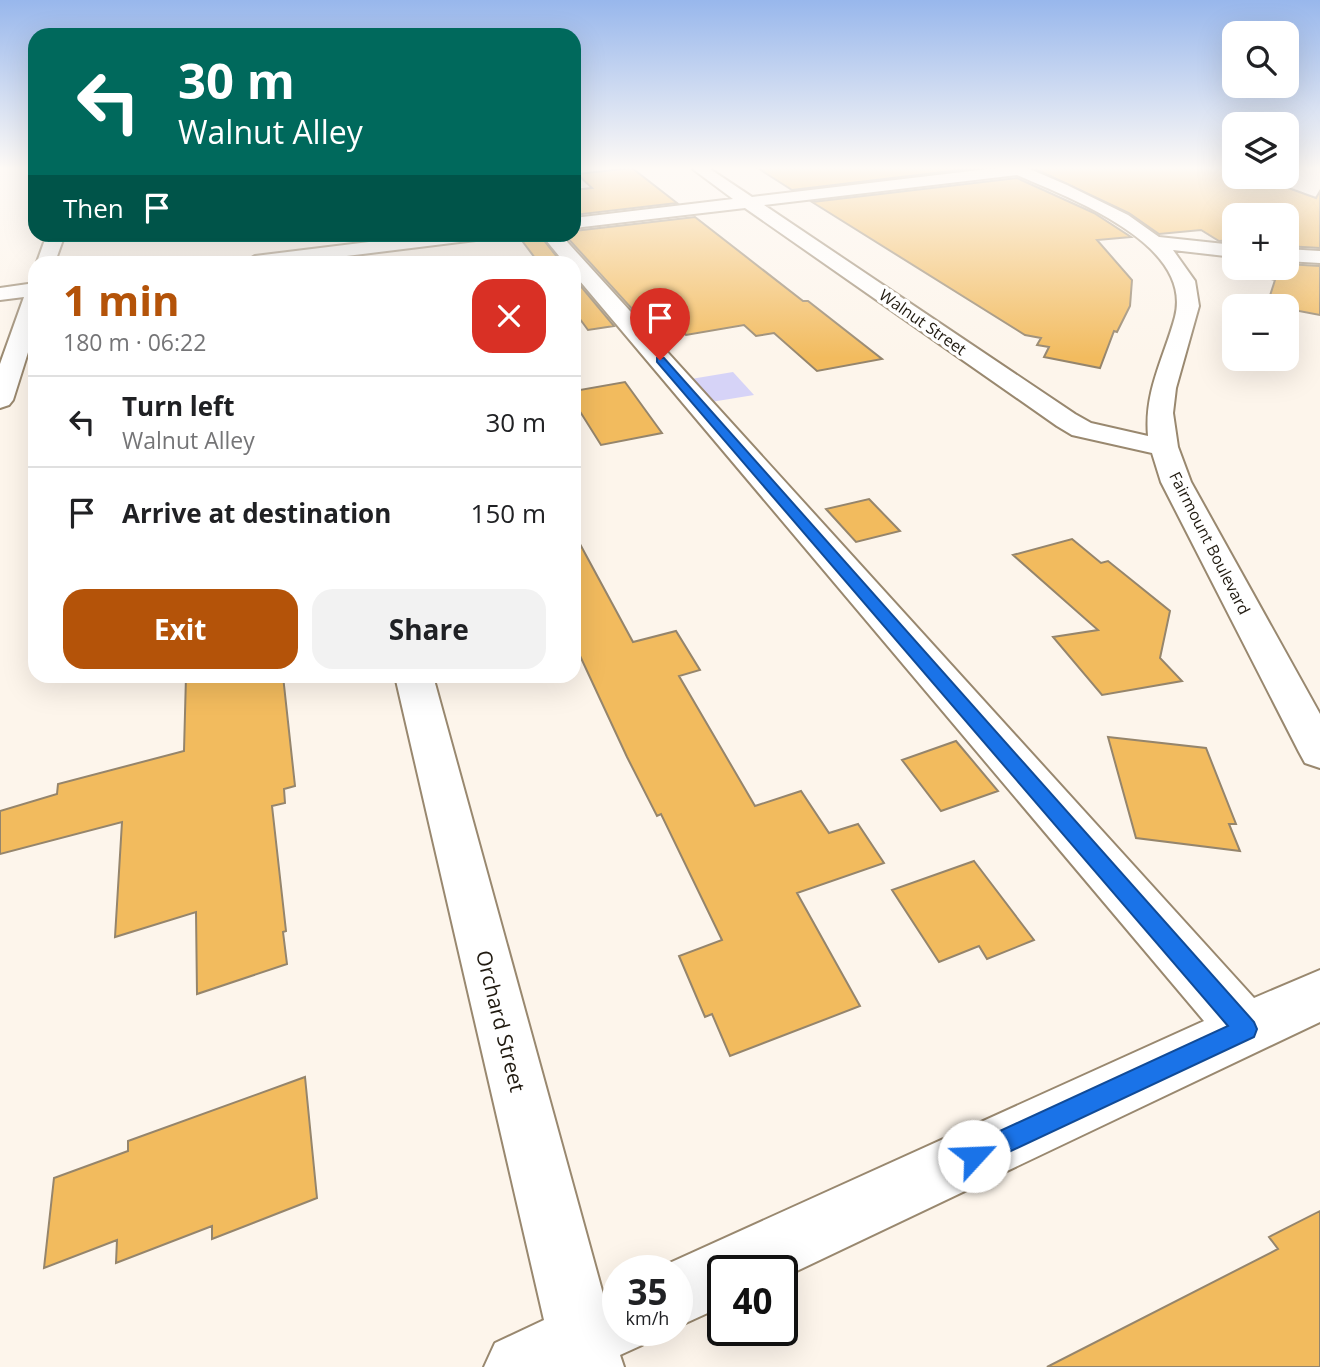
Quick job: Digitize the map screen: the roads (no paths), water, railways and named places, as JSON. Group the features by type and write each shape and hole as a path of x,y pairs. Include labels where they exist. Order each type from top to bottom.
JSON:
{"street":[{"name":"Walnut Street","path":"791,231 1066,420 1082,429 1162,447"},
{"name":"Fairmount Boulevard","path":"1135,231 1153,243 1176,265 1186,285 1187,296 1179,337 1163,387 1160,417 1162,447 1176,482 1320,752"},
{"path":"329,256 428,242"},
{"path":"557,242 569,256"},
{"path":"1153,243 1222,250"},
{"path":"1299,256 1320,257"},
{"path":"581,269 1246,1029"},
{"path":"0,293 28,290"},
{"path":"0,400 28,317"},
{"name":"Orchard Street","path":"416,683 596,1342"},
{"path":"759,1255 1320,995"},
{"path":"519,1367 596,1342"}]}
